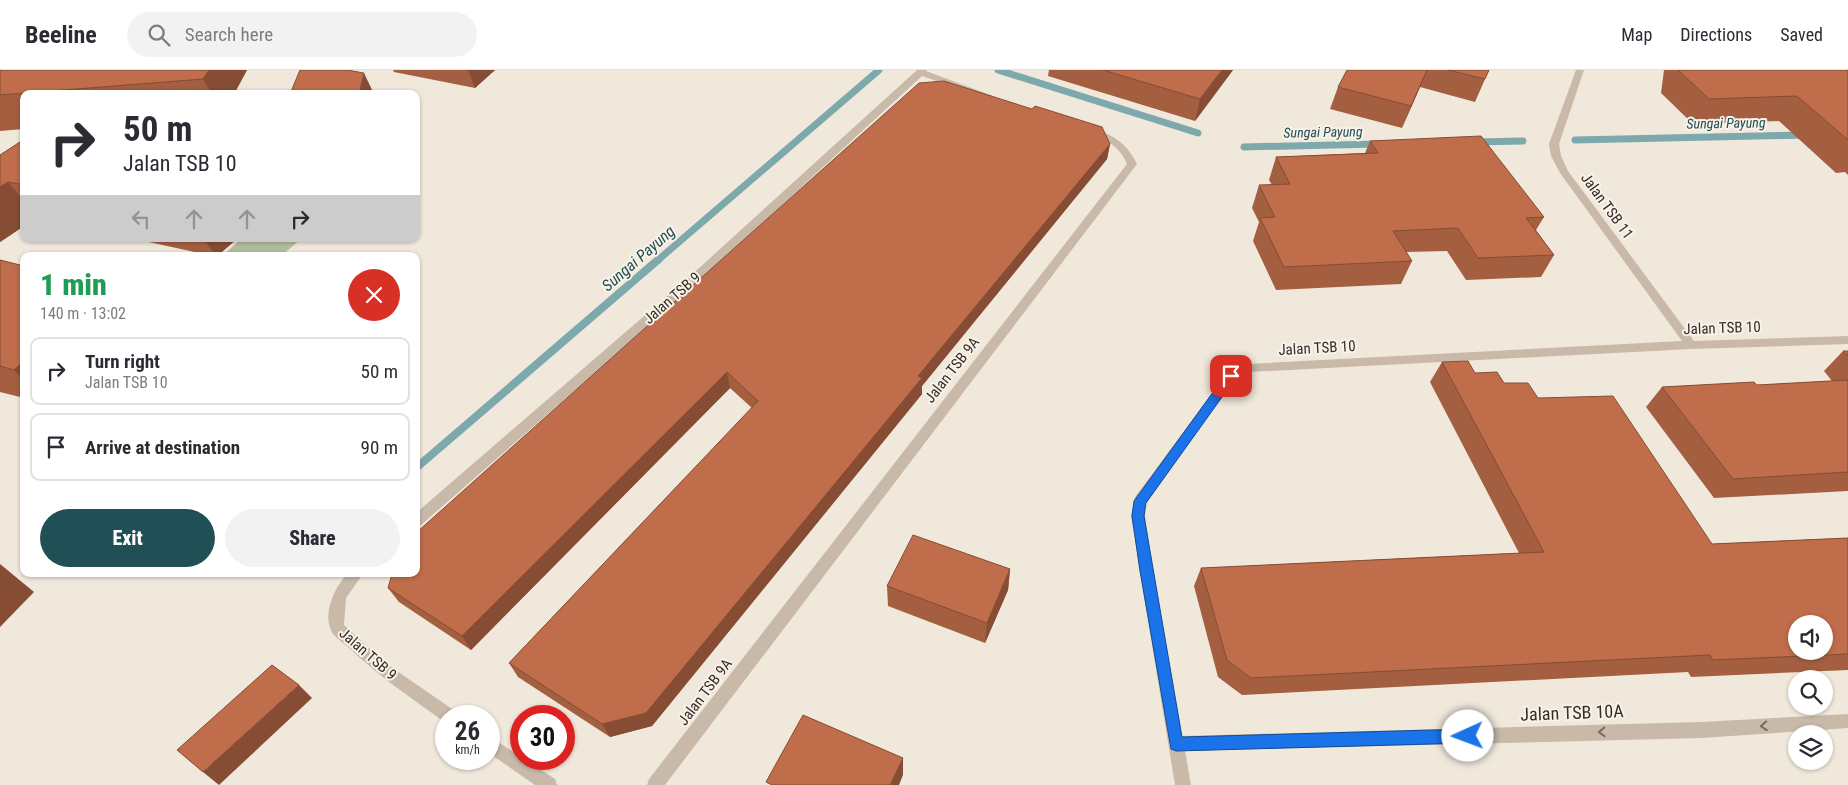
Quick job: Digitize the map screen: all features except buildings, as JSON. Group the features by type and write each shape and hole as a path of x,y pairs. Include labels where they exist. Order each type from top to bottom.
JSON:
{"street":[{"name":"Jalan TSB 11","path":"1580,70 1554,144 1556,156 1563,171 1691,345"},
{"path":"921,71 1000,100"},
{"name":"Jalan TSB 9","path":"420,518 691,282 921,71"},
{"name":"Jalan TSB 9A","path":"655,785 1132,164 1127,151 1112,139 1074,126"},
{"name":"Jalan TSB 10","path":"1184,785 1138,516 1140,501 1231,376 1247,368 1691,345 1848,340"},
{"name":"Jalan TSB 9","path":"353,577 347,582 334,609 336,628 379,667 435,706"},
{"name":"Jalan TSB 10A","path":"1176,744 1701,730 1848,721"},
{"path":"500,752 549,785"}],"green space":[{"path":"238,242 297,242 286,252 226,252"}],"waterway":[{"name":"Sungai Payung","path":"658,260 879,70"},
{"name":"Sungai Payung","path":"998,70 1198,133"},
{"name":"Sungai Payung","path":"1575,140 1807,135"},
{"name":"Sungai Payung","path":"1474,142 1523,141"},
{"name":"Sungai Payung","path":"1244,147 1378,144"},
{"name":"Sungai Payung","path":"420,465 659,259"}],"route":[{"path":"1231,376 1140,501 1138,516 1146,571 1176,744 1468,736"}]}
